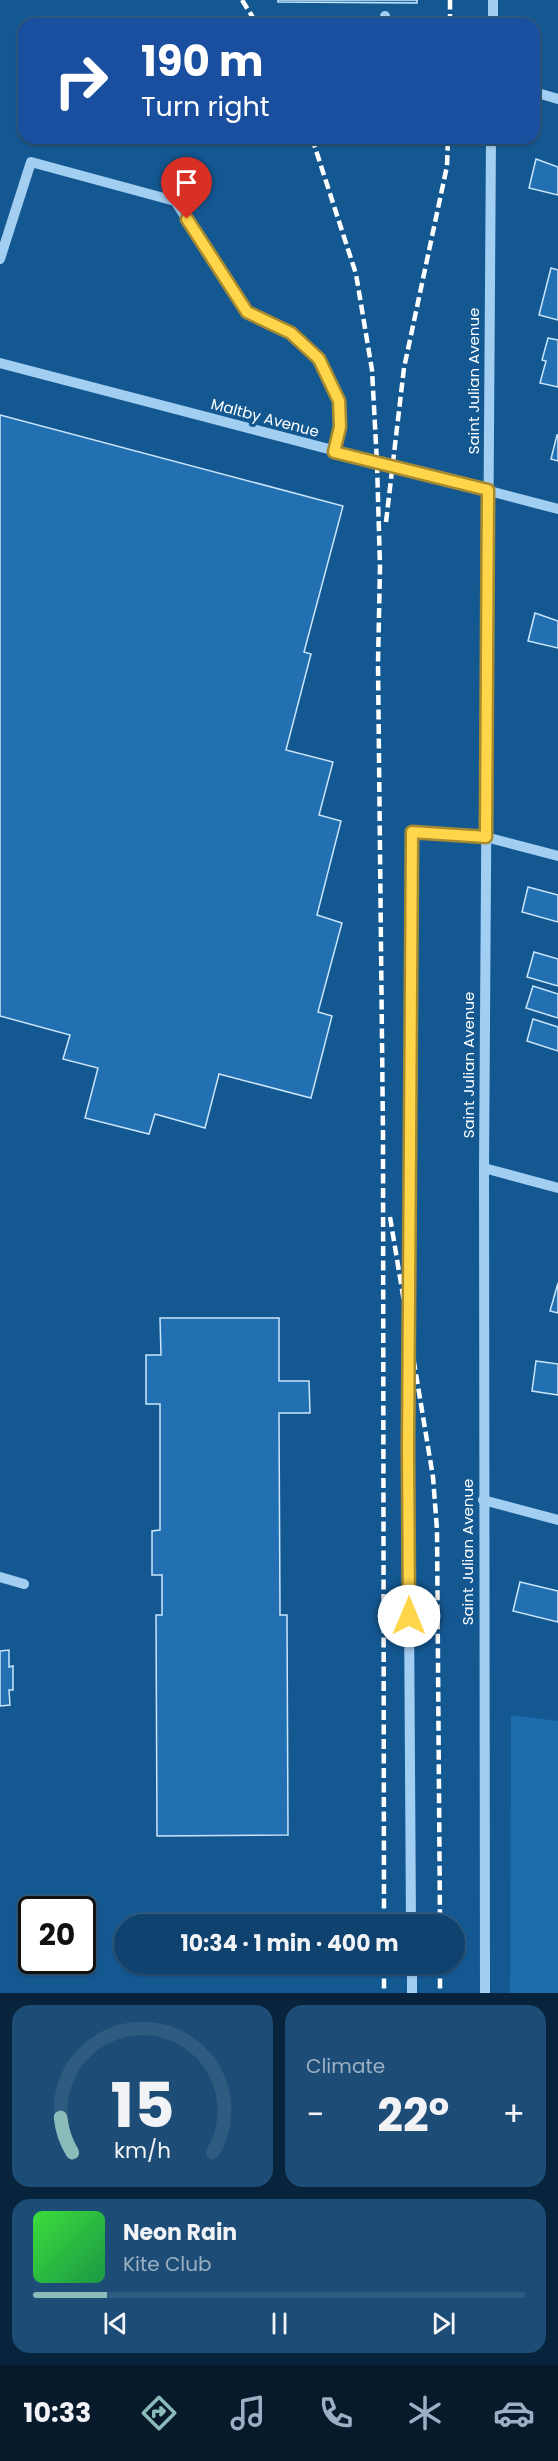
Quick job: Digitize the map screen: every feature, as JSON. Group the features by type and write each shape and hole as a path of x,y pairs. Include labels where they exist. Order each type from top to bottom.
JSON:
{"street":[{"path":"493,0 493,18"},
{"path":"540,94 558,99"},
{"name":"Saint Julian Avenue","path":"485,1993 484,1168 491,144"},
{"path":"0,259 31,162 175,201 247,312 291,333 319,359 339,401 340,427 334,452"},
{"name":"Maltby Avenue","path":"0,363 558,509"},
{"path":"411,1914 408,1449 412,832 486,837 558,856"},
{"path":"484,1168 558,1188"},
{"path":"483,1500 558,1520"},
{"path":"0,1577 24,1584"},
{"path":"412,1974 412,1993"}],"shaded area":[{"path":"511,1715 558,1721 558,1993 510,1993"}],"building":[{"path":"278,0 417,0 417,3 278,2"},
{"path":"536,159 558,167 558,195 529,188"},
{"path":"551,268 558,270 558,320 539,315"},
{"path":"548,338 558,340 558,387 540,383 546,361 542,360"},
{"path":"0,415 343,506 304,652 311,654 286,750 333,762 319,815 341,821 317,915 342,923 318,1012 332,1016 311,1098 219,1074 205,1128 155,1114 149,1134 85,1118 98,1068 63,1059 70,1035 0,1016"},
{"path":"558,435 558,461 551,459"},
{"path":"535,613 558,621 558,648 528,641"},
{"path":"528,887 558,895 558,922 522,912"},
{"path":"534,952 558,959 558,986 527,977"},
{"path":"533,986 558,994 558,1018 526,1008"},
{"path":"533,1019 558,1027 558,1051 527,1041"},
{"path":"558,1283 558,1313 550,1311"},
{"path":"160,1318 279,1318 279,1381 309,1381 310,1413 279,1413 280,1615 287,1615 288,1835 157,1836 156,1615 162,1615 162,1575 152,1575 152,1531 160,1530 160,1404 146,1404 146,1355 161,1355"},
{"path":"536,1361 558,1364 558,1395 532,1391"},
{"path":"520,1582 558,1591 558,1622 513,1611"},
{"path":"9,1650 9,1667 13,1666 13,1690 9,1690 10,1705 0,1706 0,1651"}],"railway":[{"path":"242,0 253,18"},
{"path":"450,0 450,18"},
{"path":"314,144 356,274 372,370 377,463 380,567 378,663 383,1134 384,1914"},
{"path":"386,522 404,368 447,166 448,144"},
{"path":"390,1217 433,1477 437,1530 440,1914"},
{"path":"384,1974 384,1993"},
{"path":"440,1974 440,1993"}],"route":[{"path":"187,219 247,312 291,333 319,359 339,401 340,427 334,452 488,490 486,837 412,832 409,1616"}]}
